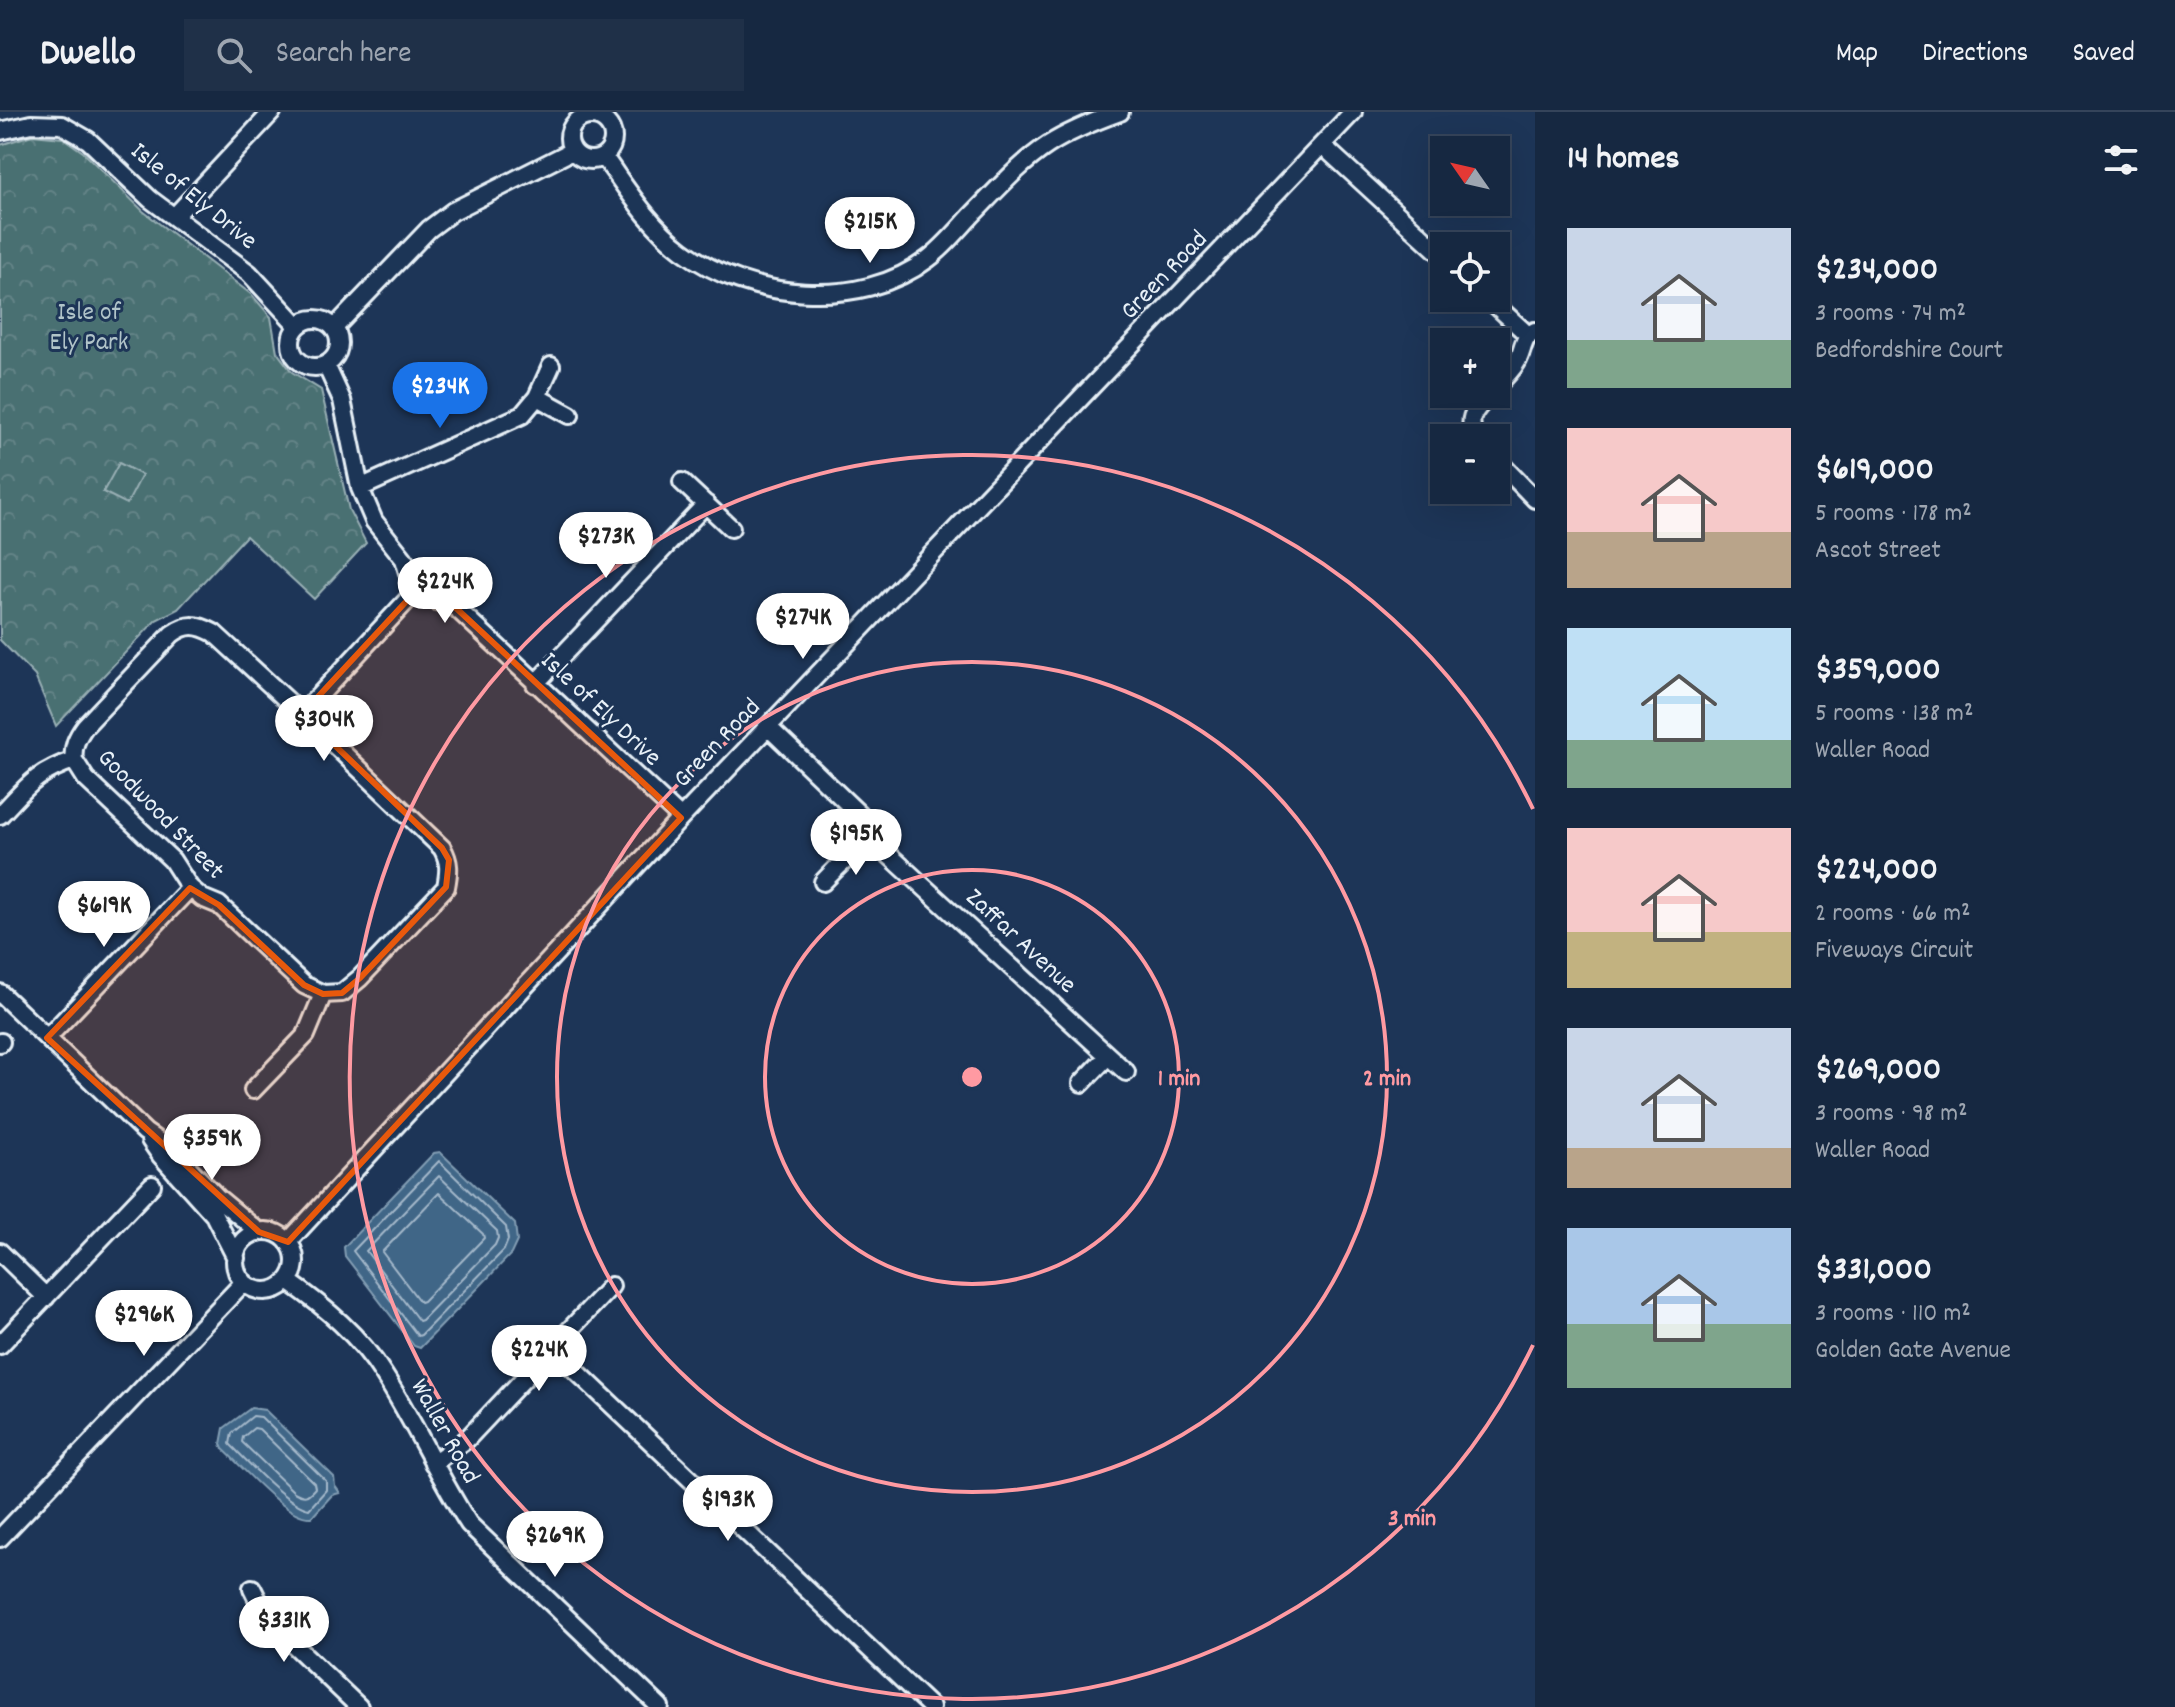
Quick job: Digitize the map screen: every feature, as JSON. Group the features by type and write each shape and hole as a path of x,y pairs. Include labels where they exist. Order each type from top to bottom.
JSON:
{"street":[{"path":"174,217 272,112"},
{"name":"Green Road","path":"288,1242 681,818 1353,112"},
{"path":"604,157 654,225 683,251 753,285 793,293 827,293 862,289 896,278 929,259 1019,168 1046,146 1110,114"},
{"path":"585,116 612,118 613,141 604,157 587,160 572,151 568,135 577,120 585,116"},
{"name":"Isle of Ely Drive","path":"0,131 31,124 62,125 88,140 150,199 249,273 298,326"},
{"path":"1322,145 1430,244"},
{"path":"334,328 429,229 453,211 572,151"},
{"path":"1506,312 1532,333 1523,343 1519,359 1510,371"},
{"path":"306,320 326,321 339,337 335,358 326,365 311,367 296,359 291,342 298,326 306,320"},
{"path":"302,714 414,593 404,559 374,521 360,488 342,400 326,365"},
{"path":"360,488 522,415 537,397 551,366"},
{"path":"537,397 570,415"},
{"path":"1510,473 1535,499"},
{"path":"682,482 731,528"},
{"path":"535,684 706,504"},
{"name":"Isle of Ely Drive","path":"414,593 456,608 681,818"},
{"path":"0,815 39,775 74,760 77,738 85,726 172,634 182,627 204,628 214,633 302,714 442,848 449,860 446,887 360,978 342,993 323,994 306,1035 253,1090"},
{"name":"Zaffar Avenue","path":"768,727 862,817 872,845 888,854 1126,1072"},
{"name":"Goodwood Street","path":"74,760 86,779 172,860 190,888 202,898 219,905 304,985 323,994"},
{"path":"823,882 847,856 872,845"},
{"path":"47,1038 190,888"},
{"path":"0,993 145,1132 171,1150 218,1198 259,1232"},
{"path":"1082,1083 1108,1056"},
{"path":"145,1132 161,1156 214,1215 236,1258 237,1271 244,1282 250,1287 275,1290 288,1281 295,1265 288,1242 275,1233 259,1232 243,1241 236,1258"},
{"path":"0,1345 152,1185"},
{"path":"0,1252 46,1297"},
{"name":"Waller Road","path":"288,1281 322,1305 357,1339 384,1374 469,1524 660,1707"},
{"path":"0,1538 244,1282"},
{"path":"433,1463 466,1440 611,1286"},
{"path":"553,1349 931,1707"},
{"path":"252,1588 268,1620 359,1707"}],"highlighted area":[{"path":"414,593 456,608 681,818 288,1242 259,1232 47,1038 190,888 219,905 304,985 323,994 342,993 360,978 446,887 449,860 442,848 302,714"}],"green space":[{"name":"Isle of Ely Park","path":"32,135 63,138 83,152 143,211 252,295 271,317 277,352 292,372 321,390 349,510 366,543 314,599 246,536 178,609 156,620 56,726 35,676 0,640 0,145"},
{"path":"119,463 142,475 127,504 103,492"}],"water":[{"path":"440,1152 515,1224 517,1241 511,1254 420,1348 414,1346 345,1256 344,1247 434,1153"},
{"path":"251,1408 265,1410 334,1477 340,1493 332,1495 312,1517 302,1516 278,1501 223,1449 224,1428"}]}
